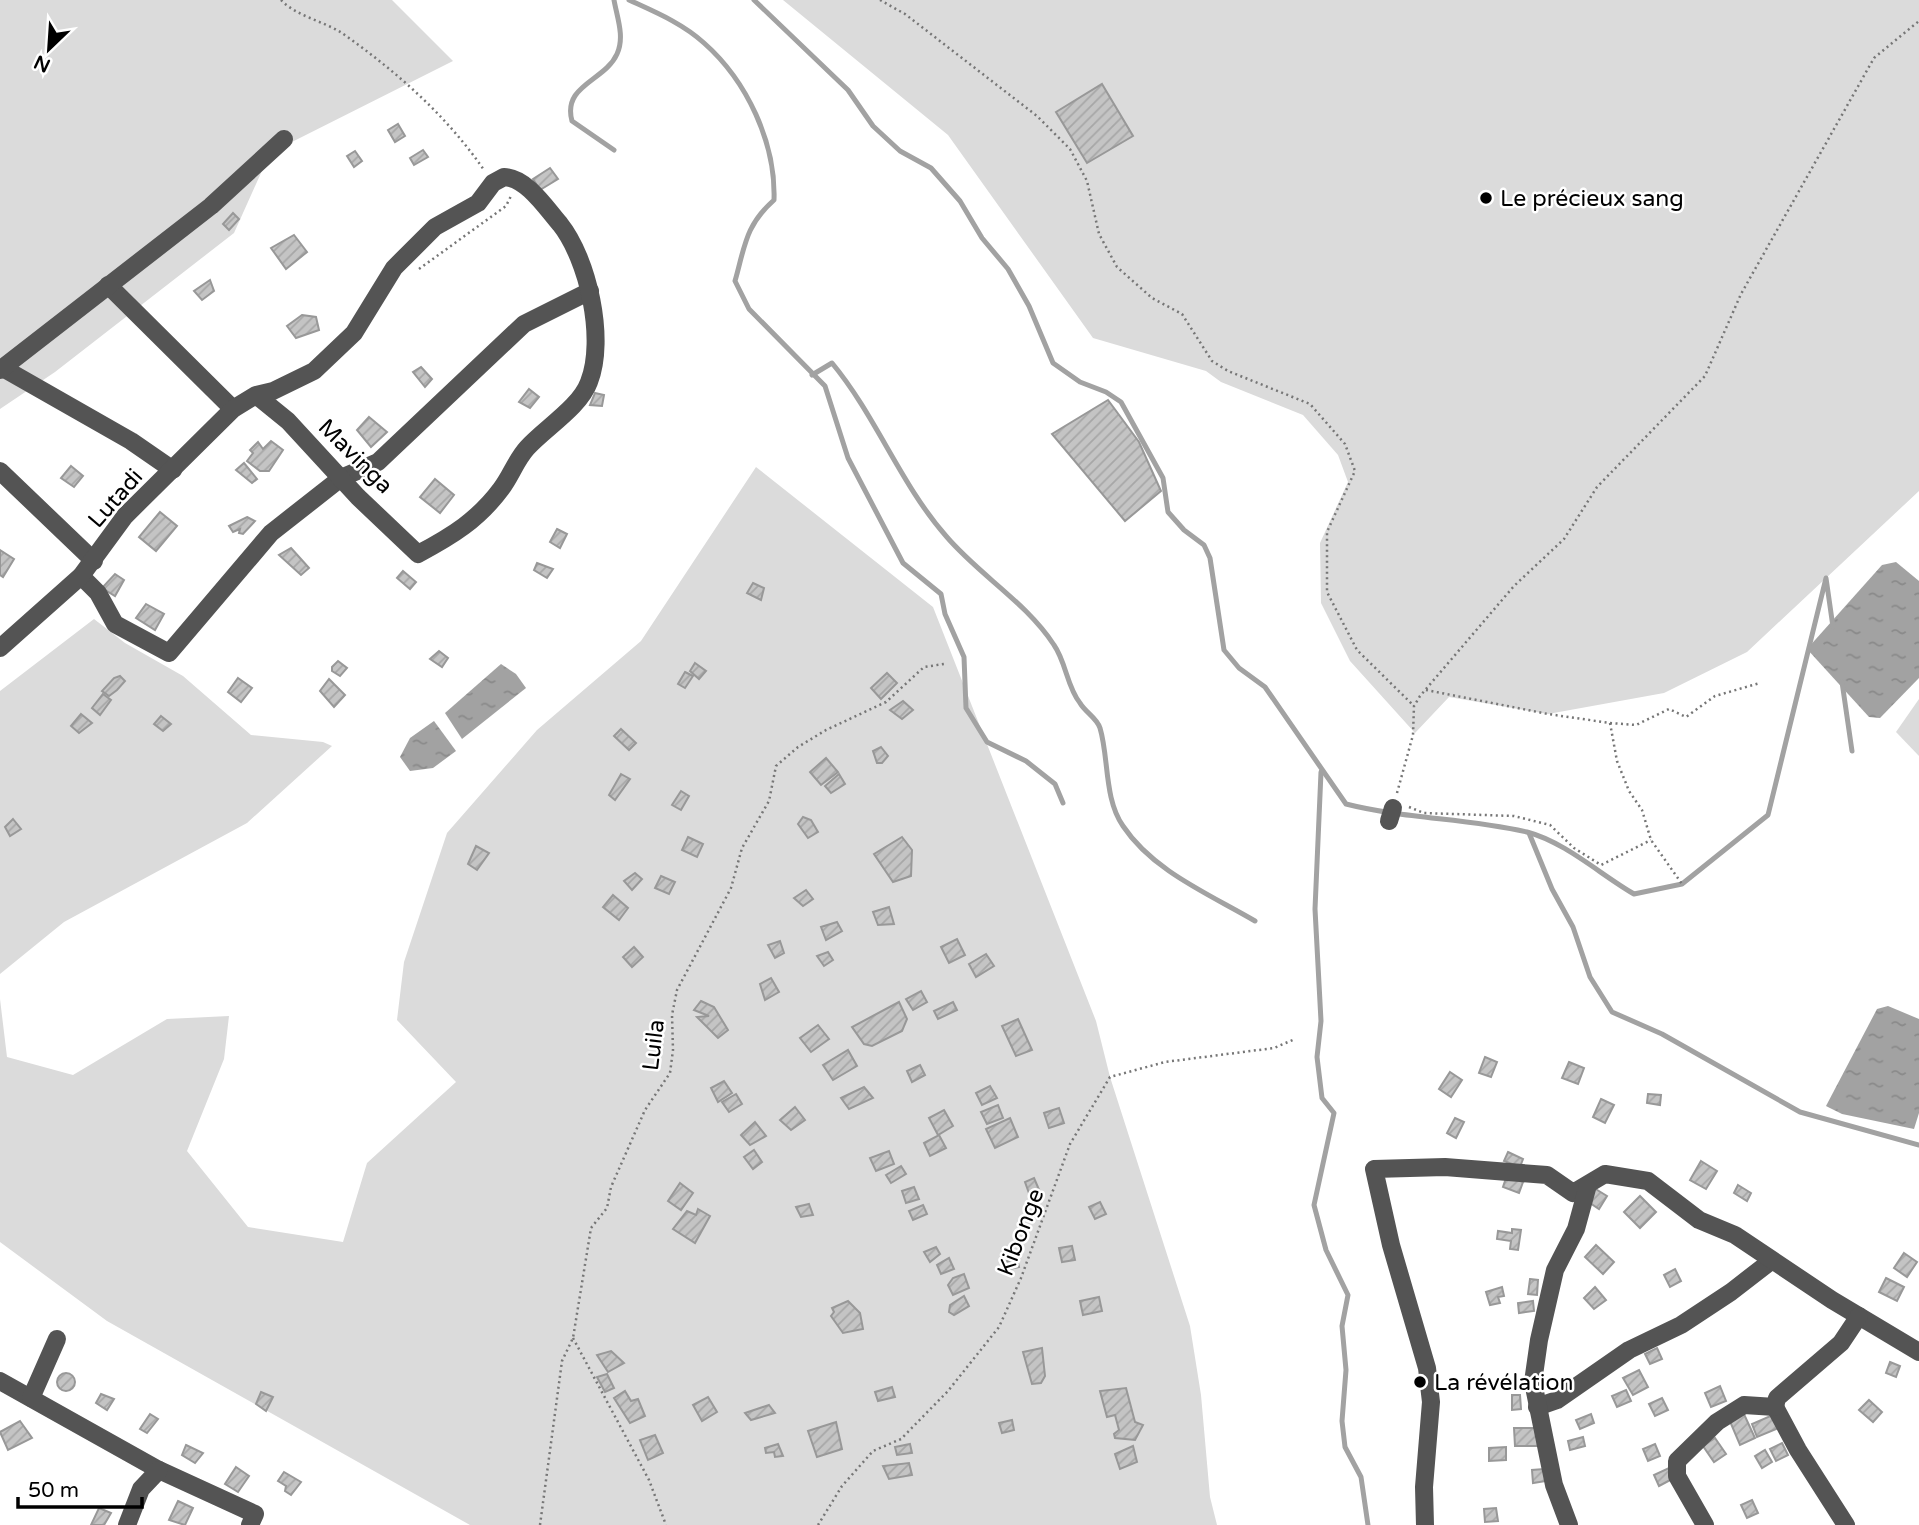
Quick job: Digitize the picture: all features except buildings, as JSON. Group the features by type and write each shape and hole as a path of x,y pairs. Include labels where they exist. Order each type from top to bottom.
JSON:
{"street":[{"path":"173,470 131,441 2,369 211,206 284,139"},
{"path":"81,576 98,593 115,624 167,654 271,533 341,478 378,462 524,324 590,291 570,236 540,201 510,177 493,183"},
{"name":"Lutadi","path":"0,648 81,576 125,516 233,409 256,395 274,391 314,371 354,332 394,268 435,227 478,203 493,183"},
{"path":"108,285 233,409"},
{"name":"Mavinga","path":"256,395 288,421 418,554 461,532 471,522 501,489 526,449 561,417 589,383 596,342 590,291"},
{"path":"0,471 94,561"},
{"path":"1425,1525 1424,1487 1431,1402 1427,1368 1391,1245 1374,1169 1445,1167 1547,1175 1573,1193 1605,1174 1648,1181 1699,1220 1735,1235 1771,1261 1919,1352"},
{"path":"1569,1525 1554,1485 1533,1382 1555,1270 1576,1229 1588,1185"},
{"path":"1537,1407 1557,1399 1629,1350 1681,1325 1731,1293 1771,1261"},
{"path":"1846,1525 1798,1450 1775,1407 1777,1398 1841,1343 1859,1316"},
{"path":"31,1398 57,1339"},
{"path":"0,1381 253,1520"},
{"path":"1705,1525 1677,1476 1677,1461 1717,1422 1744,1405 1775,1407"},
{"path":"127,1525 141,1489 159,1470"}],"path":[{"path":"281,0 290,8 333,28 413,87 465,142 493,183 511,189 510,201 506,206 415,272"},
{"path":"880,0 905,14 1037,116 1070,149 1087,181 1099,234 1116,267 1152,298 1182,314 1212,361 1228,372 1310,404 1345,444 1355,471 1327,532 1327,592 1357,650 1414,706"},
{"path":"1651,840 1601,865 1574,848 1550,825 1514,816 1424,813 1409,807 1391,815 1413,735 1414,706 1514,586 1564,539 1597,487 1705,376 1741,294 1874,58 1919,21"},
{"name":"Luila","path":"541,1525 562,1361 573,1338 591,1228 607,1208 611,1187 645,1110 670,1073 673,1050 672,1015 677,990 731,888 742,848 769,800 776,766 798,747 826,730 886,702 924,667 944,664"},
{"path":"1426,690 1523,710 1636,725 1669,709 1686,717 1715,696 1760,683"},
{"path":"1610,723 1617,761 1629,791 1642,810 1651,840 1682,884"},
{"name":"Kibonge","path":"818,1525 842,1486 873,1451 901,1439 948,1391 999,1326 1021,1278 1070,1144 1110,1077 1165,1062 1274,1048 1295,1039"},
{"path":"573,1338 649,1480 666,1525"}],"shaded area":[{"path":"0,0 392,0 453,61 270,153 234,233 55,372 0,409"},
{"path":"783,0 1919,0 1919,491 1747,652 1664,693 1548,714 1449,697 1415,733 1350,661 1321,603 1320,543 1348,482 1338,455 1303,415 1221,382 1206,371 1093,338 948,135"},
{"path":"756,467 933,607 1096,1021 1110,1077 1190,1326 1201,1395 1210,1497 1217,1525 470,1525 107,1321 0,1242 0,999 7,1057 73,1075 167,1019 229,1016 224,1059 187,1151 248,1227 343,1242 367,1163 456,1082 397,1020 404,962 447,833 537,730 641,641"},
{"path":"94,619 125,643 183,676 251,735 323,742 332,746 247,823 64,922 0,974 0,691"},
{"path":"1919,699 1919,756 1896,732"}],"water":[{"path":"1896,562 1919,581 1919,678 1880,718 1869,717 1807,649 1882,565"},
{"path":"501,664 516,674 526,688 462,739 445,713"},
{"path":"434,721 456,751 433,768 410,771 400,757 410,738"},
{"path":"1888,1006 1919,1019 1919,1113 1914,1129 1842,1114 1826,1106 1877,1009"}],"waterway":[{"path":"614,0 620,34 617,54 603,71 579,91 573,99 571,109 572,121 614,150"},
{"path":"629,0 668,18 696,36 719,58 746,94 756,114 770,157 774,200 752,228 735,281 749,309 825,386 848,458 903,563 941,594 945,614 964,657 966,708 987,742 1026,761 1055,784 1063,803"},
{"path":"754,0 848,90 873,126 900,151 931,168 960,201 982,238 1008,269 1029,306 1053,363 1080,382 1106,392 1121,402 1163,478 1168,512 1184,530 1204,545 1210,558 1224,650 1239,668 1265,687 1346,804 1527,832 1569,851 1634,894 1682,884 1768,815 1826,578 1833,627"},
{"path":"812,375 832,363 862,405 930,516 959,550 1030,615 1054,645 1076,697 1100,728 1113,804 1123,826 1135,842 1166,869 1255,921"},
{"path":"1842,682 1852,751"},
{"path":"1321,772 1315,909 1321,1021 1317,1057 1322,1098 1334,1113 1314,1205 1326,1250 1348,1295 1342,1326 1346,1370 1342,1421 1345,1447 1361,1477 1368,1525"},
{"path":"1529,833 1552,889 1573,927 1590,977 1612,1012 1662,1034 1800,1112 1919,1145"}],"place":[{"name":"Le précieux sang","path":"1486,198"},
{"name":"La révélation","path":"1420,1382"}]}
